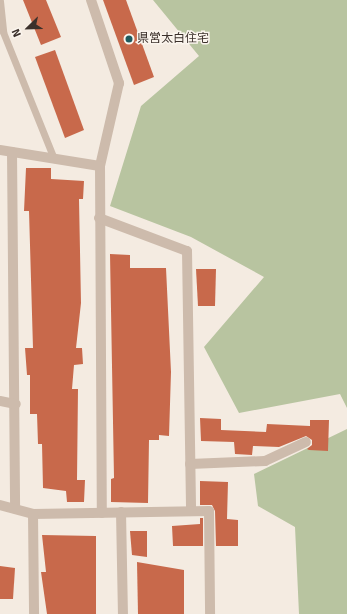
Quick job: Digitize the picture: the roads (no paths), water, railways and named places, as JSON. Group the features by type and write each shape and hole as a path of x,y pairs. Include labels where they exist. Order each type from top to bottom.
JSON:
{"street":[{"path":"91,0 119,83 100,166 99,218 102,513"},
{"path":"0,150 100,166"},
{"path":"12,152 16,404 15,507"},
{"path":"99,218 187,251 191,511"},
{"path":"0,401 16,404"},
{"path":"190,464 265,461 306,442"},
{"path":"0,505 15,507 33,514 209,511 210,614"},
{"path":"121,512 123,614"},
{"path":"33,514 34,614"}],"lane":[{"path":"0,1 3,32 54,159"}],"place":[{"name":"県営太白住宅","path":"129,39"}]}
